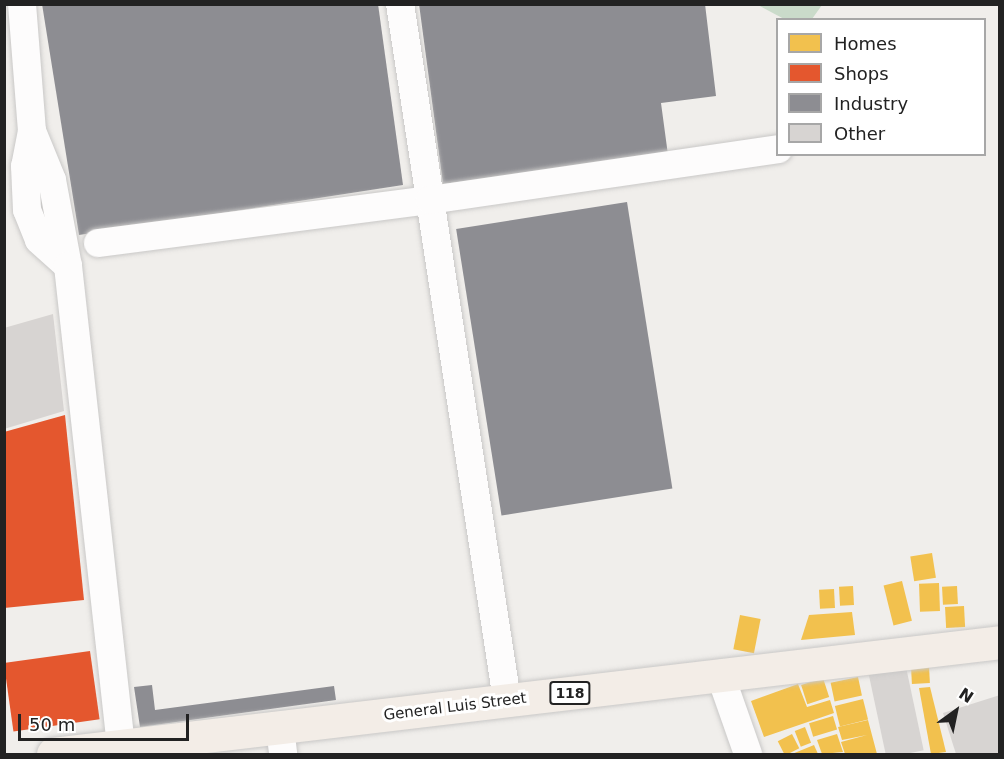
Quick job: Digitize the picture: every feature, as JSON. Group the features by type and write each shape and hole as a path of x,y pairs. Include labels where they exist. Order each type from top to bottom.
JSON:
{"main road":[{"name":"General Luis Street","path":"53,754 121,747 282,741 507,700 999,642"}],"street":[{"path":"22,4 32,131 52,180 68,266 121,747"},
{"path":"400,4 507,700"},
{"path":"98,243 430,200 776,149"},
{"path":"720,674 748,754"}],"green space":[{"path":"822,4 813,18 782,18 758,5"}],"building: Homes":[{"path":"932,553 936,578 914,581 910,556"},
{"path":"902,581 912,621 893,625 884,586"},
{"path":"939,583 940,611 920,612 919,584"},
{"path":"853,586 854,605 840,606 839,587"},
{"path":"957,586 958,604 943,605 942,587"},
{"path":"834,589 835,608 820,609 819,590"},
{"path":"964,606 965,627 946,628 945,607"},
{"path":"852,612 855,635 801,640 809,615"},
{"path":"740,615 761,619 754,653 733,649"},
{"path":"929,666 930,683 912,684 911,667"},
{"path":"858,677 862,696 835,701 831,683"},
{"path":"823,678 829,697 807,704 801,685"},
{"path":"798,684 807,707 830,700 834,713 764,737 751,701"},
{"path":"930,687 946,752 931,754 919,688"},
{"path":"863,699 868,719 840,726 835,706"},
{"path":"833,716 837,729 813,737 809,723"},
{"path":"868,720 877,754 845,754 841,742 867,735 842,740 838,727"},
{"path":"805,727 811,743 801,747 795,731"},
{"path":"792,734 799,748 784,754 778,741"},
{"path":"837,734 843,752 822,754 817,740"},
{"path":"814,745 818,754 792,754"}],"building: Shops":[{"path":"65,415 84,600 4,608 4,432"},
{"path":"90,651 100,719 13,731 4,663"}],"building: Industry":[{"path":"42,4 378,4 403,185 79,235"},
{"path":"419,4 705,4 716,96 661,103 668,155 443,184"},
{"path":"627,202 672,488 501,515 456,229"},
{"path":"152,685 155,710 334,686 336,700 140,727 134,687"}],"building: Other":[{"path":"53,314 64,411 4,429 4,328"},
{"path":"906,667 924,750 906,754 886,754 869,675"},
{"path":"1000,695 1000,754 956,754 943,713"}]}
